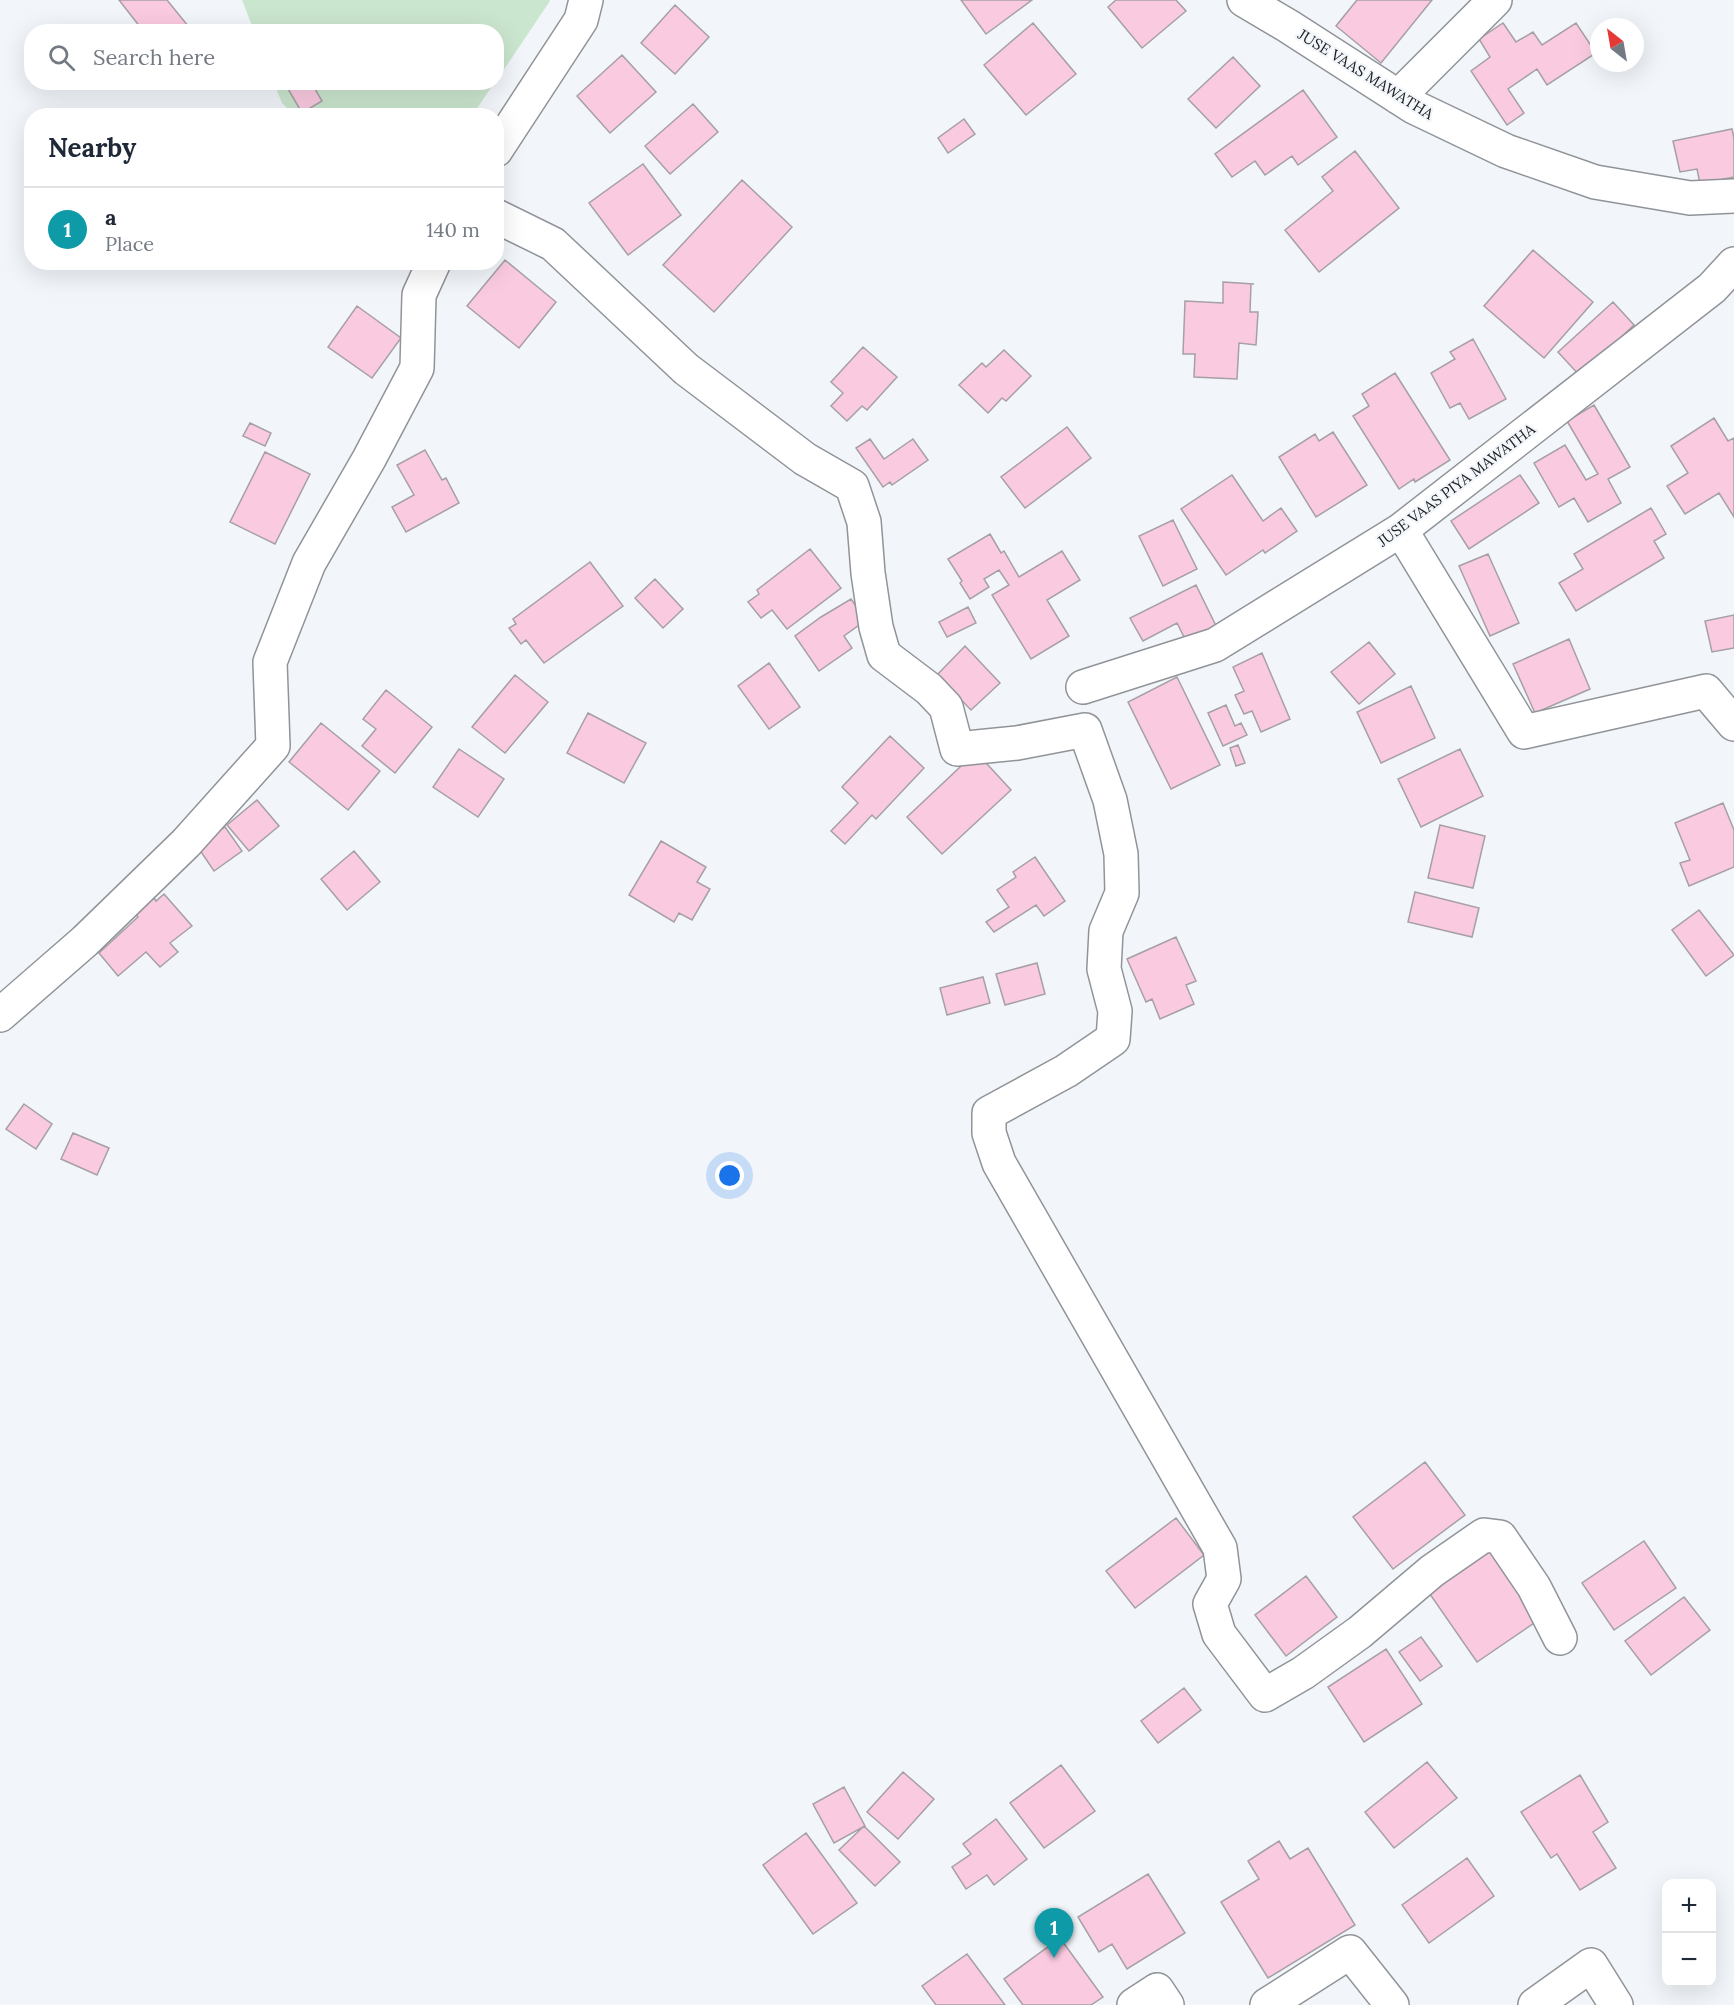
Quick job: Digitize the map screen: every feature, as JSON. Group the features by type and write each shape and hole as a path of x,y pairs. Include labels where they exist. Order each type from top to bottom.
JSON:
{"street":[{"path":"504,138 581,20 586,0"},
{"path":"1398,97 1495,0"},
{"name":"JUSE VAAS MAWATHA","path":"1250,1 1398,97 1506,151 1595,182 1690,198 1734,196"},
{"path":"504,220 553,244 686,369 805,459 852,486 864,522 868,573 876,627 884,655 929,689 946,707 957,749 1017,743 1084,730 1110,800 1121,854 1122,893 1106,931 1104,969 1115,1011 1113,1039 1066,1071 989,1113 989,1133 999,1163 1220,1548 1224,1579 1210,1604 1219,1634 1264,1695 1303,1673 1341,1646 1432,1571 1484,1535 1500,1538 1534,1587 1560,1638"},
{"name":"JUSE VAAS PIYA MAWATHA","path":"1083,687 1215,645 1401,530 1712,288 1734,264"},
{"path":"0,1015 86,941 178,851 273,746 270,662 309,562 369,459 417,368 419,294 430,270"},
{"path":"1401,530 1524,732 1706,691 1734,724"},
{"path":"1267,2005 1350,1952 1392,2005"},
{"path":"1535,2005 1592,1965 1616,2005"},
{"path":"1134,2005 1157,1990 1167,2005"}],"green space":[{"path":"242,0 550,1 504,70 504,24 251,24"},
{"path":"277,90 489,90 477,108 287,108 282,103"}],"building":[{"path":"119,0 167,0 186,24 138,24"},
{"path":"961,0 1032,0 986,34"},
{"path":"1116,0 1176,0 1186,11 1142,48 1108,7"},
{"path":"1357,0 1432,0 1381,63 1336,26"},
{"path":"675,5 709,37 675,74 641,43"},
{"path":"1033,23 1076,74 1026,115 984,65"},
{"path":"1503,23 1516,42 1533,32 1542,45 1576,23 1590,44 1590,57 1547,85 1537,69 1508,89 1524,113 1507,125 1471,71 1490,57 1479,39"},
{"path":"622,55 656,92 610,133 577,96"},
{"path":"1233,57 1260,86 1216,128 1188,99"},
{"path":"289,90 316,90 322,101 310,108 299,108"},
{"path":"1303,90 1337,137 1298,165 1292,156 1265,175 1255,161 1232,177 1215,154"},
{"path":"693,104 718,132 670,174 645,146"},
{"path":"964,119 975,134 948,153 938,138"},
{"path":"1732,129 1734,177 1700,184 1697,169 1680,172 1673,141"},
{"path":"1355,151 1399,208 1319,272 1285,230 1333,191 1322,177"},
{"path":"643,164 681,215 628,255 589,203"},
{"path":"742,180 792,227 714,312 663,265"},
{"path":"1533,250 1593,302 1544,358 1484,306"},
{"path":"504,261 556,302 519,348 467,306 497,270 504,270"},
{"path":"1223,282 1254,284 1251,284 1250,312 1258,312 1256,345 1239,343 1237,379 1194,377 1195,354 1183,354 1185,301 1223,303"},
{"path":"1613,302 1634,325 1580,376 1558,352"},
{"path":"357,306 401,338 372,378 328,347"},
{"path":"1473,339 1506,399 1469,419 1460,403 1450,408 1431,373 1455,359 1450,352"},
{"path":"863,347 897,377 867,410 862,406 847,421 831,406 843,393 831,382"},
{"path":"1004,350 1031,376 1006,401 1002,398 988,413 959,385 982,363 986,367"},
{"path":"1395,373 1450,460 1415,482 1414,479 1399,489 1353,416 1369,406 1362,394"},
{"path":"1594,405 1630,467 1608,479 1621,503 1588,522 1574,498 1559,507 1534,463 1565,445 1586,480 1598,474 1567,421"},
{"path":"1714,418 1728,441 1734,438 1734,517 1719,493 1685,514 1667,486 1688,473 1671,446"},
{"path":"250,423 271,433 265,446 243,436"},
{"path":"1067,427 1091,458 1025,508 1001,477"},
{"path":"1333,432 1367,485 1316,517 1279,457 1315,434 1319,441"},
{"path":"870,439 884,459 913,439 928,460 892,485 890,482 883,487 856,448"},
{"path":"425,450 442,480 446,478 459,503 406,532 392,507 414,495 397,465"},
{"path":"265,452 310,474 275,544 230,522"},
{"path":"1232,475 1263,521 1281,508 1297,531 1265,553 1263,550 1226,575 1181,509"},
{"path":"1520,475 1539,503 1469,549 1451,521"},
{"path":"1651,508 1666,534 1654,541 1664,558 1576,611 1559,583 1583,569 1574,554"},
{"path":"1173,520 1197,569 1163,586 1139,536"},
{"path":"990,534 1001,553 1004,551 1019,577 1062,551 1080,580 1047,600 1069,636 1031,659 992,595 1009,585 999,570 984,579 989,587 970,599 948,559"},
{"path":"810,549 841,588 787,629 772,610 761,618 748,602 759,594 757,590"},
{"path":"1488,554 1519,623 1490,636 1459,566"},
{"path":"590,562 623,606 544,663 526,640 521,644 509,628 516,624 513,619"},
{"path":"655,579 683,609 663,628 635,598"},
{"path":"1196,585 1220,634 1190,649 1177,623 1143,641 1130,618"},
{"path":"851,599 866,620 844,636 852,648 819,671 795,636"},
{"path":"968,607 976,623 947,637 939,622"},
{"path":"1734,615 1734,648 1712,652 1705,621"},
{"path":"1569,639 1590,689 1535,713 1513,664"},
{"path":"1369,642 1395,674 1359,704 1331,672"},
{"path":"965,646 1000,683 971,710 937,675"},
{"path":"1262,653 1290,719 1261,732 1252,711 1244,714 1235,695 1244,691 1233,667"},
{"path":"769,663 800,707 769,729 738,686"},
{"path":"515,675 548,702 505,753 472,727"},
{"path":"1177,677 1220,765 1171,789 1128,702"},
{"path":"1411,686 1435,738 1381,763 1357,712"},
{"path":"386,690 432,727 395,773 362,746 376,729 363,719"},
{"path":"1226,705 1235,726 1241,723 1247,735 1223,746 1208,713"},
{"path":"588,713 646,743 624,783 567,753"},
{"path":"321,723 380,771 348,810 289,762"},
{"path":"890,736 924,768 876,819 872,815 845,844 831,831 858,803 842,787"},
{"path":"1238,745 1245,763 1236,766 1230,748"},
{"path":"459,749 504,779 478,817 433,787"},
{"path":"1460,749 1483,796 1421,827 1398,779"},
{"path":"976,752 1011,790 942,854 907,817"},
{"path":"257,800 279,826 249,851 227,825"},
{"path":"1723,803 1734,830 1734,867 1689,886 1680,863 1690,860 1675,823"},
{"path":"1440,825 1485,836 1473,888 1428,878"},
{"path":"225,827 242,851 214,871 197,846"},
{"path":"661,841 706,867 697,882 710,889 692,920 679,913 674,922 629,895"},
{"path":"354,851 380,882 347,910 321,879"},
{"path":"1035,857 1065,901 1044,916 1036,905 994,932 986,922 1009,907 997,890 1016,877 1013,872"},
{"path":"1415,892 1479,908 1472,937 1408,922"},
{"path":"164,894 192,926 170,943 178,952 160,967 146,952 118,976 99,953 138,917 133,911 152,895 156,901"},
{"path":"1699,910 1734,955 1706,976 1672,930"},
{"path":"1176,937 1196,981 1186,985 1194,1004 1160,1019 1152,999 1146,1002 1127,959"},
{"path":"1037,963 1045,994 1005,1005 996,974"},
{"path":"983,977 990,1003 947,1015 940,988"},
{"path":"24,1104 52,1124 36,1149 6,1129"},
{"path":"73,1133 109,1148 97,1175 61,1159"},
{"path":"1425,1462 1465,1515 1393,1569 1353,1517"},
{"path":"1176,1518 1204,1555 1135,1608 1106,1571"},
{"path":"1644,1541 1676,1588 1614,1630 1582,1583"},
{"path":"1489,1544 1540,1619 1477,1662 1425,1587"},
{"path":"1306,1576 1337,1617 1286,1656 1255,1615"},
{"path":"1684,1597 1710,1630 1651,1675 1625,1641"},
{"path":"1421,1637 1442,1666 1420,1681 1399,1652"},
{"path":"1386,1649 1422,1704 1364,1742 1328,1687"},
{"path":"1184,1688 1201,1710 1158,1743 1141,1721"},
{"path":"1427,1762 1457,1798 1394,1848 1365,1812"},
{"path":"1061,1765 1095,1811 1044,1848 1010,1803"},
{"path":"903,1772 934,1799 898,1839 867,1812"},
{"path":"1580,1775 1608,1822 1593,1832 1616,1868 1580,1890 1557,1854 1551,1858 1521,1812"},
{"path":"844,1787 865,1826 834,1843 813,1804"},
{"path":"996,1819 1027,1859 994,1885 987,1875 966,1889 952,1867 971,1854 963,1844"},
{"path":"864,1826 900,1862 875,1886 839,1850"},
{"path":"806,1833 857,1903 813,1934 763,1865"},
{"path":"1279,1841 1290,1859 1308,1848 1355,1925 1268,1978 1221,1902 1259,1879 1248,1861"},
{"path":"1467,1858 1494,1896 1429,1943 1402,1905"},
{"path":"1148,1874 1185,1933 1127,1969 1112,1944 1099,1952 1078,1917"},
{"path":"1060,1938 1103,1997 1091,2005 1023,2005 1004,1979"},
{"path":"967,1954 1005,2005 936,2005 922,1986"}],"place":[{"name":"a","path":"1054,1958"}]}
